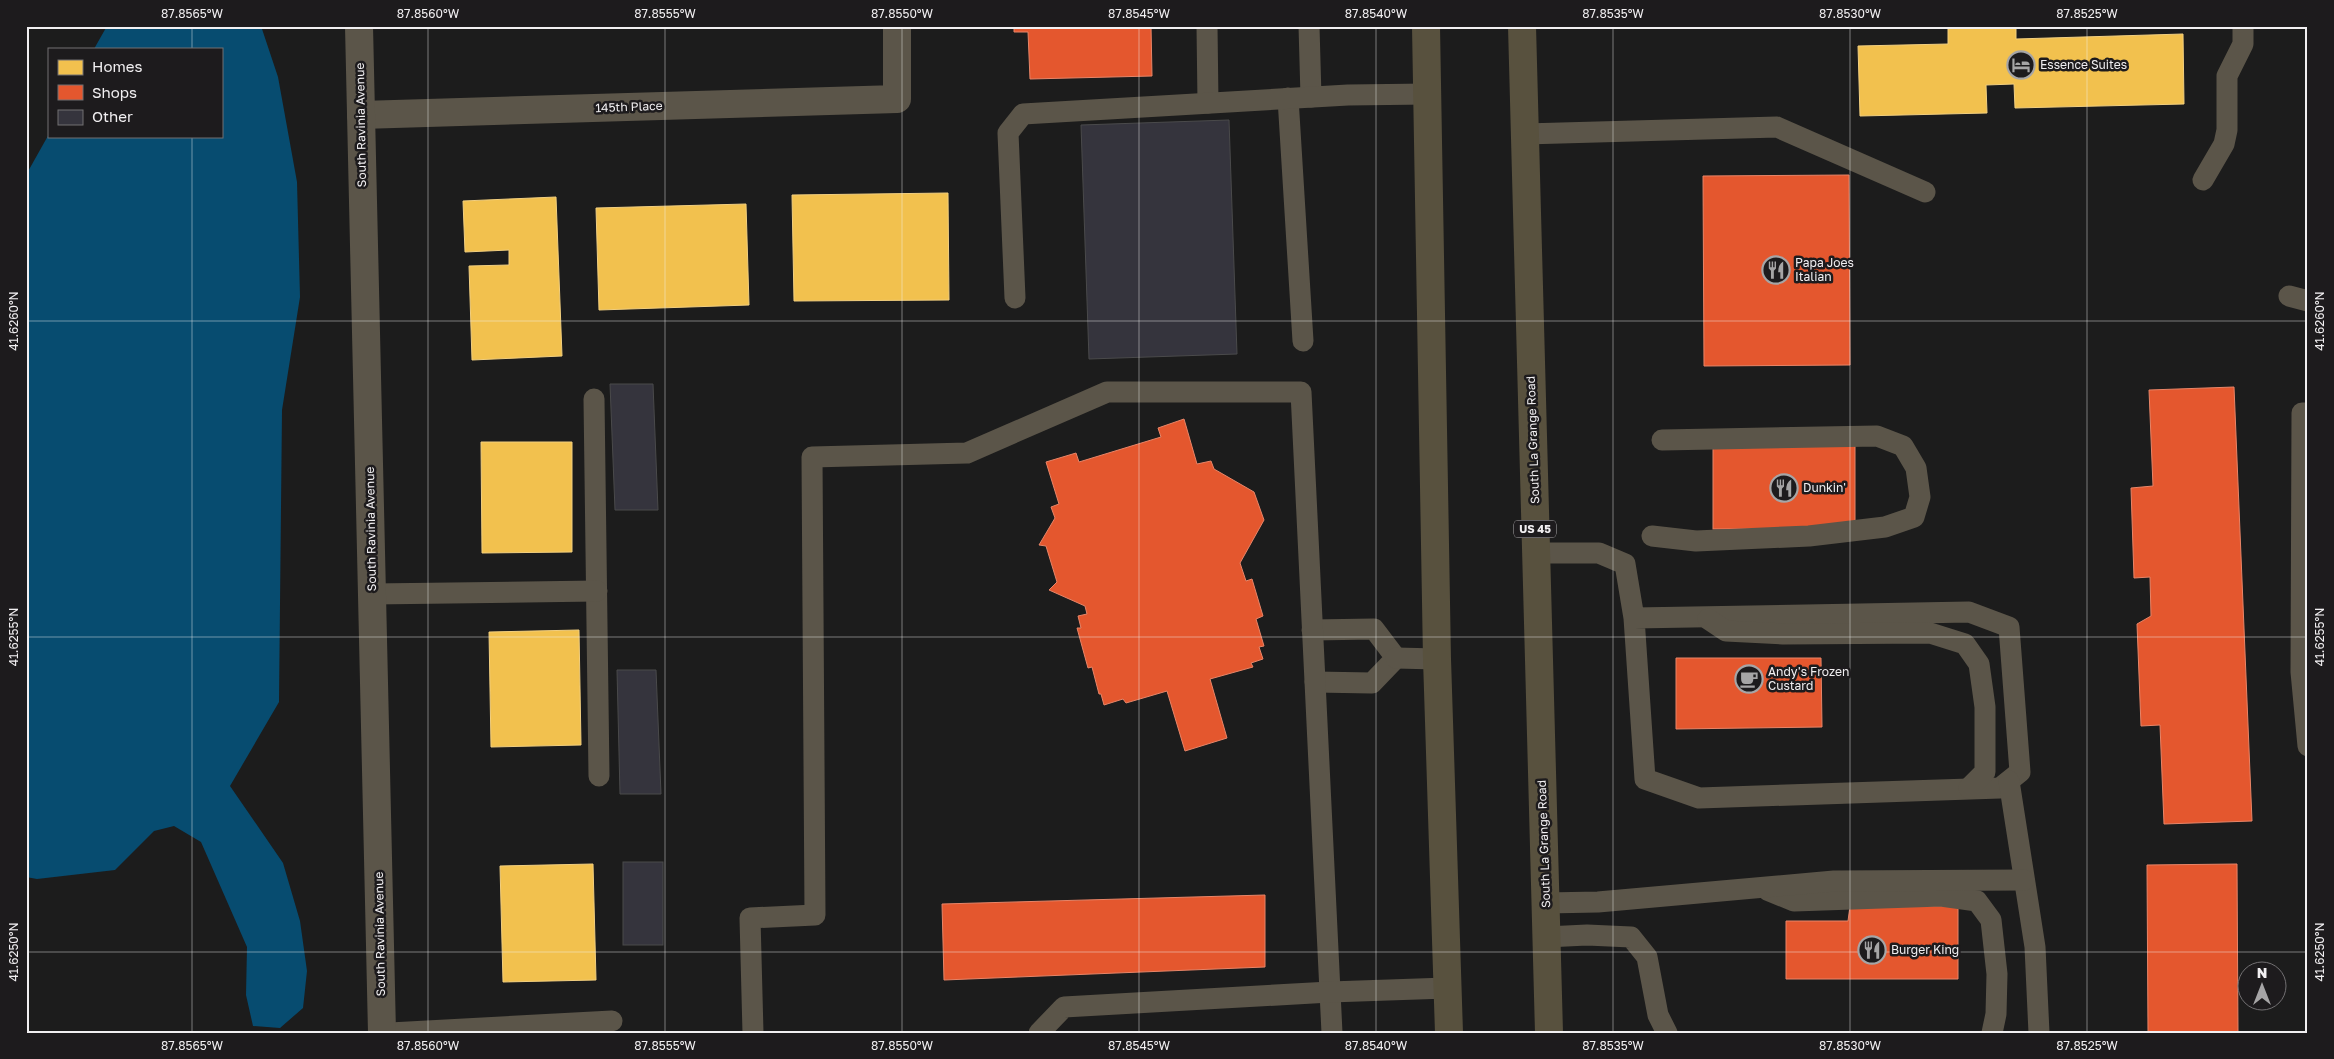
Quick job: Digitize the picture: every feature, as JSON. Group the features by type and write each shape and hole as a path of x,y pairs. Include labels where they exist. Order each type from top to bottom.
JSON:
{"highway":[{"path":"1426,26 1437,659 1449,1033"},
{"name":"South La Grange Road","path":"1522,26 1549,1033"}],"street":[{"name":"South Ravinia Avenue","path":"359,26 382,1033"},
{"name":"145th Place","path":"361,115 898,99 897,26"}],"lane":[{"path":"1207,26 1208,102"},
{"path":"1309,26 1311,97"},
{"path":"2203,180 2224,144 2227,130 2227,76 2243,44 2243,26"},
{"path":"1015,298 1008,134 1024,114 1288,98 1428,94"},
{"path":"1288,98 1304,341"},
{"path":"1525,134 1777,126 1924,192"},
{"path":"753,1033 750,918 815,915 812,457 967,453 1107,392 1301,392 1332,1033"},
{"path":"594,399 598,776"},
{"path":"2308,413 2302,413 2301,672 2308,746"},
{"path":"1652,536 1696,541 1809,536 1885,527 1914,517 1920,497 1916,468 1903,446 1877,436 1662,440"},
{"path":"1536,553 1599,553 1625,564 1634,618 1644,779 1698,798 2000,788 2020,772 2009,627 1969,612 1634,618"},
{"path":"372,594 597,591"},
{"path":"1705,617 1726,631 1783,634 1930,633 1965,644 1980,664 1985,707 1985,772 1969,788"},
{"path":"1312,630 1374,629 1396,658"},
{"path":"1315,682 1372,683 1396,658 1437,659"},
{"path":"2009,781 2035,947 2039,1033"},
{"path":"1546,903 1598,902 1834,881 2024,880"},
{"path":"1761,888 1794,901 1941,896 1977,901 1991,920 1997,974 1996,1014 1992,1033"},
{"path":"1546,937 1587,935 1631,937 1647,957 1658,1015 1667,1033"},
{"path":"1039,1033 1064,1007 1330,992 1448,988"},
{"path":"390,1033 612,1021"}],"water":[{"path":"107,26 261,26 278,77 297,182 300,297 282,410 279,702 230,786 283,863 300,921 307,971 303,1008 280,1028 253,1026 246,995 247,947 201,842 174,826 154,831 115,870 37,879 26,877 26,175 48,136 48,138 222,138 222,48 95,48"}],"building: Homes":[{"name":"Essence Suites","path":"1948,26 2016,26 2016,39 2183,34 2184,104 2015,108 2014,84 1986,85 1987,113 1860,116 1858,46 1948,44"},
{"path":"948,193 949,300 794,301 792,195"},
{"path":"556,197 562,356 472,360 469,266 509,265 509,250 465,252 463,201"},
{"path":"746,204 749,305 599,310 596,208"},
{"path":"481,442 572,442 572,552 482,553"},
{"path":"579,630 581,745 491,747 489,632"},
{"path":"593,864 596,980 503,982 500,866"}],"building: Shops":[{"path":"1014,26 1151,26 1152,76 1030,79 1028,32 1014,32"},
{"name":"Papa Joes Italian","path":"1849,175 1850,365 1704,366 1703,176"},
{"path":"2234,387 2252,821 2164,824 2160,725 2141,726 2137,624 2151,616 2150,577 2134,578 2131,488 2153,486 2149,390"},
{"path":"1184,419 1197,464 1211,461 1214,469 1254,492 1264,520 1240,563 1246,581 1252,579 1263,616 1256,619 1264,646 1259,647 1263,659 1251,663 1253,667 1210,679 1227,738 1185,751 1167,691 1126,703 1123,699 1104,705 1092,667 1088,668 1077,628 1081,628 1078,616 1087,614 1085,606 1049,590 1057,582 1046,546 1039,545 1055,518 1051,507 1059,504 1046,462 1076,453 1079,462 1161,437 1158,428"},
{"name":"Dunkin'","path":"1713,446 1855,446 1855,529 1713,529"},
{"name":"Andy's Frozen Custard","path":"1676,658 1821,658 1822,727 1676,729"},
{"path":"2237,864 2236,1012 2238,1012 2238,1033 2148,1033 2147,865"},
{"path":"1265,895 1265,967 944,980 942,904"},
{"name":"Burger King","path":"1850,906 1958,906 1958,979 1786,979 1786,921 1848,921"}],"building: Other":[{"path":"1229,120 1237,354 1089,359 1081,125"},
{"path":"610,384 653,384 658,510 615,510"},
{"path":"617,670 656,670 661,794 620,794"},
{"path":"623,862 663,862 663,945 623,945"}],"place":[{"name":"Essence Suites","path":"2021,65"},
{"name":"Papa Joes Italian","path":"1776,270"},
{"name":"Dunkin'","path":"1784,488"},
{"name":"Andy's Frozen Custard","path":"1749,679"},
{"name":"Burger King","path":"1872,950"}]}
